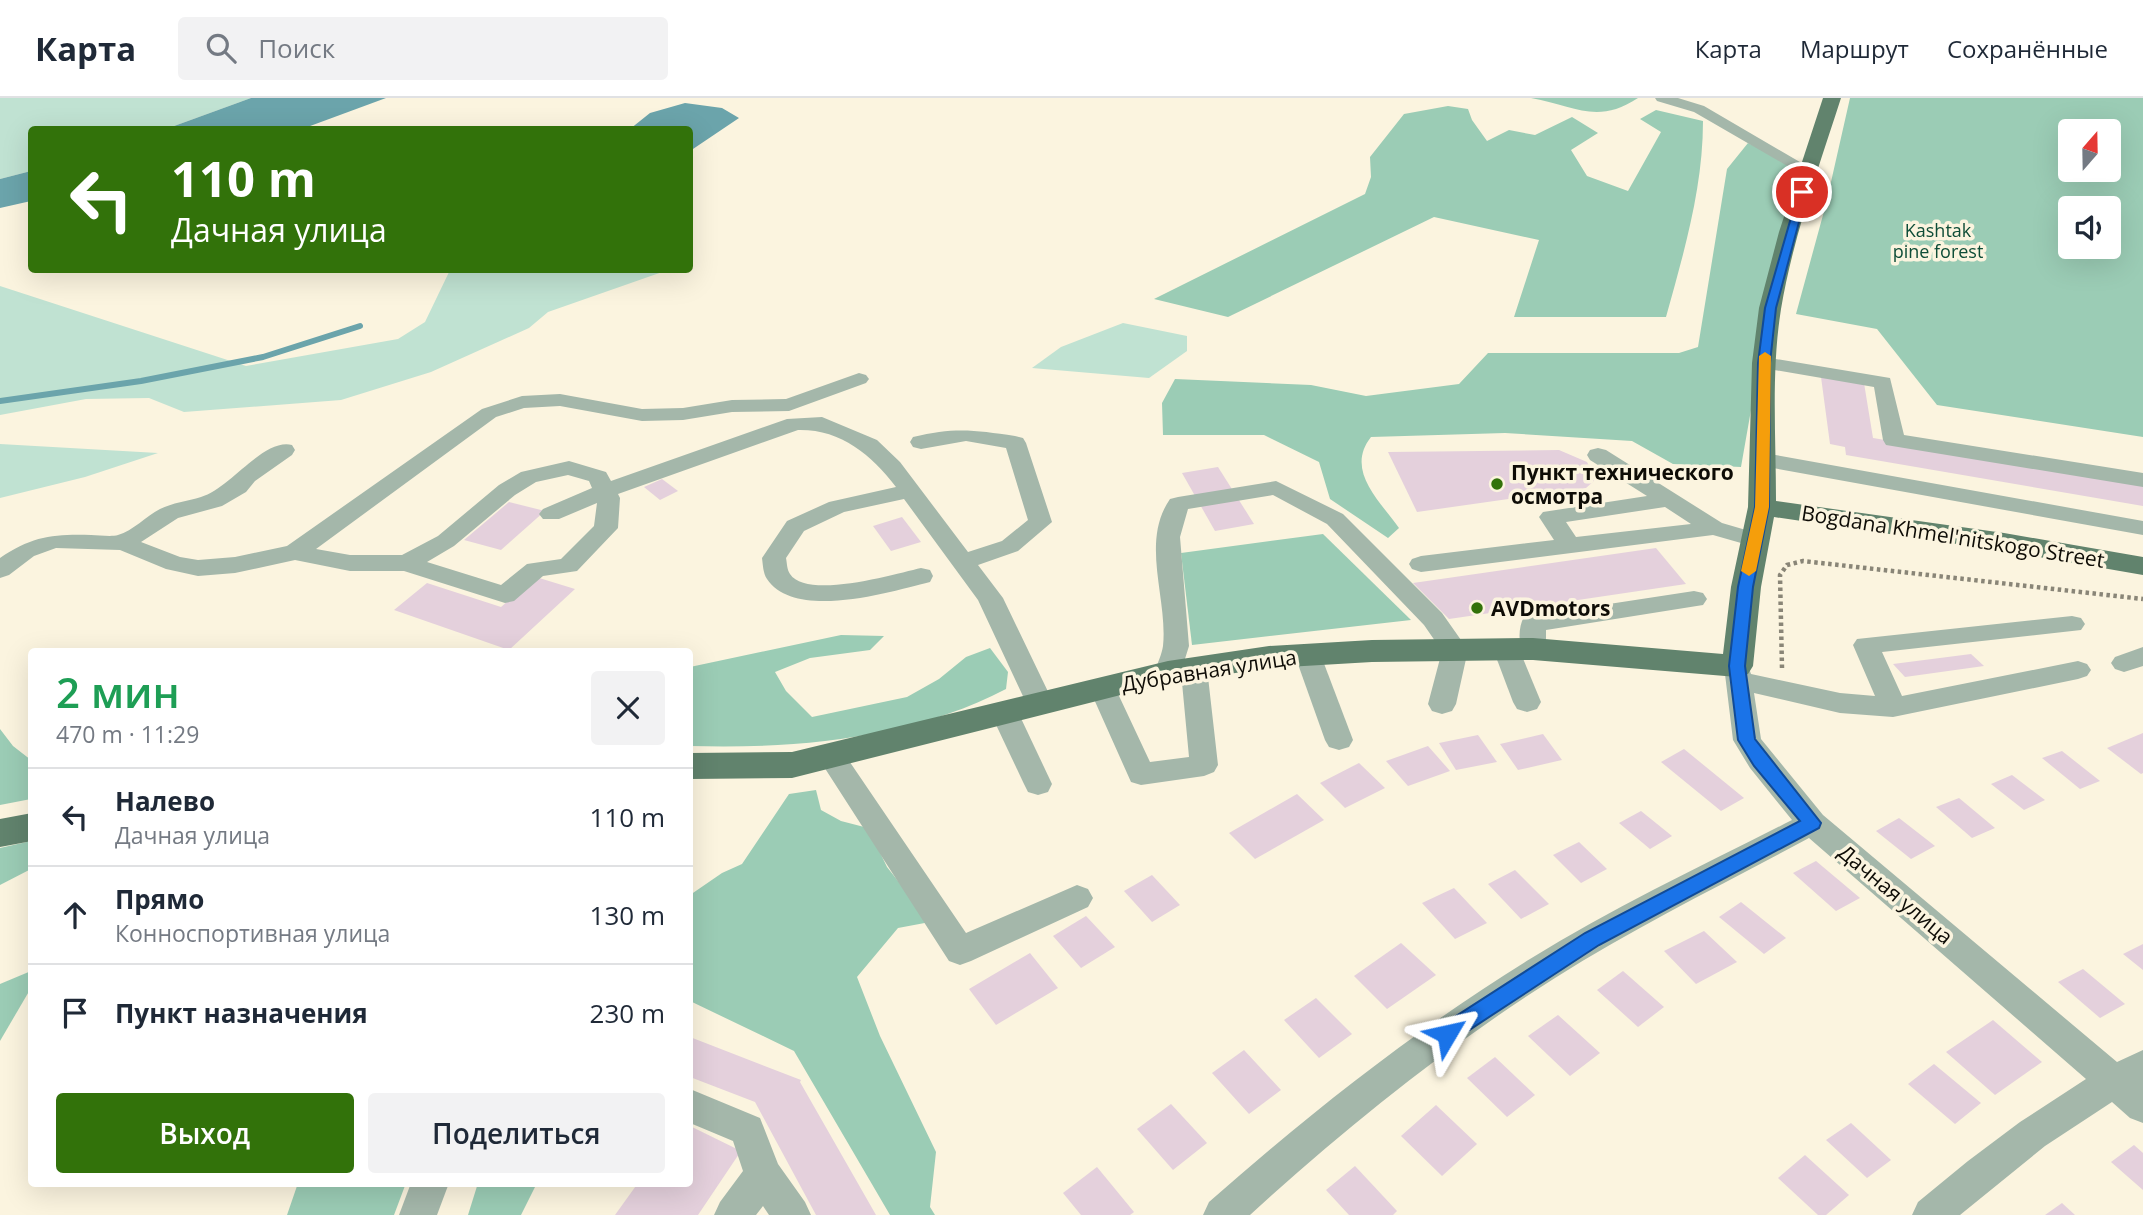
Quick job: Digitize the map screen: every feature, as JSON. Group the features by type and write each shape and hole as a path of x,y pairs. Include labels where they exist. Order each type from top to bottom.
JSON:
{"main road":[{"name":"Дачная улица","path":"1738,673 1746,587 1762,507 1764,363 1770,308 1789,232 1832,98"},
{"name":"Bogdana Khmel'nitskogo Street","path":"1762,507 2004,542 2143,566"},
{"name":"Дубравная улица","path":"693,766 773,767 831,756 1039,702 1181,670 1307,653 1520,649 1738,673"},
{"path":"0,833 28,828"}],"street":[{"path":"1764,363 1883,382 1894,440 2143,480"},
{"path":"551,513 792,414 859,379"},
{"path":"0,570 26,551 54,541 123,543 175,564 198,568 235,565 295,552 489,414 522,402 560,400 642,415 684,414 732,406 792,414 821,423 869,445 892,467 990,598 1039,702"},
{"path":"921,442 966,435 1015,443 1040,522 1010,546 964,561"},
{"path":"123,543 170,513 214,501 284,450"},
{"path":"1598,455 1714,528 1755,540"},
{"path":"1764,460 2143,528"},
{"path":"295,552 349,563 406,563 505,594 536,569 568,566 588,547 606,528 609,514 607,489 598,477 569,467 529,477 507,490 446,541 406,563"},
{"path":"1102,688 1141,774 1204,765 1176,646 1168,537 1178,504 1276,488 1335,519 1433,619 1455,650 1442,704"},
{"path":"910,491 837,507 795,526 774,558 777,576 792,589 846,594 921,576"},
{"path":"1570,546 1551,517 1667,500"},
{"path":"1421,564 1714,528"},
{"path":"1527,702 1520,649 1533,623 1694,599"},
{"path":"1893,707 1866,645 2071,624"},
{"path":"1307,653 1339,740"},
{"path":"1738,673 1783,691 1840,703 1893,707 2078,670"},
{"name":"Дачная улица","path":"1738,673 1747,740 1760,761 1812,823 2129,1074 2143,1106"},
{"path":"831,756 960,951 1077,898"},
{"path":"1222,1215 1290,1152 1469,1017 1592,939 1812,823"},
{"path":"1931,1215 1987,1166 2129,1074"},
{"path":"693,1107 747,1130 763,1175 792,1215"},
{"path":"733,1215 763,1175"},
{"path":"418,1215 428,1187"}],"lane":[{"path":"1662,98 1699,109 1809,172"},
{"path":"1004,712 1038,784"}],"path":[{"path":"1783,691 1780,575 1787,565 1803,561 1830,562 2143,598"}],"green space":[{"path":"0,98 251,98 174,126 28,126 28,172 0,179"},
{"path":"1531,98 1638,98 1610,111 1598,112 1573,109"},
{"name":"Kashtak pine forest","path":"1850,98 2143,98 2143,437 1937,405 1877,329 1796,314 1826,204"},
{"path":"1448,106 1468,109 1472,120 1487,141 1509,130 1535,135 1572,117 1598,133 1571,150 1587,176 1628,191 1661,132 1640,119 1656,110 1703,121 1696,195 1666,317 1514,317 1539,240 1434,217 1228,317 1154,299 1365,194 1371,177 1370,157 1404,114"},
{"path":"1748,143 1794,165 1741,467 1673,464 1632,441 1505,433 1371,437 1364,449 1363,473 1374,496 1399,528 1388,538 1330,499 1319,462 1264,435 1163,435 1162,403 1175,379 1311,385 1366,396 1459,384 1488,353 1679,353 1698,347 1727,169"},
{"path":"449,273 659,273 548,312 529,328 431,372 341,400 184,412 149,398 86,399 0,415 0,286 246,366 398,339 425,322"},
{"path":"1123,323 1187,336 1187,351 1149,378 1032,368 1061,347"},
{"path":"0,444 158,453 85,477 0,498"},
{"path":"1323,534 1411,620 1192,645 1181,553"},
{"path":"841,635 884,636 870,650 810,658 775,672 786,691 812,717 907,697 939,679 966,657 990,648 1008,672 1006,689 969,706 892,730 811,742 693,746 693,666"},
{"path":"0,729 13,746 28,758 28,800 0,805"},
{"path":"816,790 821,810 841,821 868,828 887,867 930,922 898,928 857,977 880,1036 936,1152 930,1207 935,1215 890,1215 794,1051 693,1002 693,893 722,873 742,864 789,794"},
{"path":"28,842 28,871 0,885 0,848"},
{"path":"28,972 28,993 0,1041 0,984"},
{"path":"297,1187 404,1187 394,1215 287,1215"},
{"path":"477,1187 535,1187 521,1215 468,1215"}],"water":[{"path":"251,98 386,98 310,126 174,126"},
{"path":"685,103 722,108 739,118 693,149 693,126 634,126 650,113"},
{"path":"28,172 28,202 0,208 0,179"}],"building":[{"path":"1821,377 1864,383 1873,438 2143,483 2143,506 1846,455 1845,447 1830,444"},
{"name":"Пункт технического осмотра","path":"1559,450 1587,462 1596,479 1586,488 1417,512 1388,452"},
{"path":"1218,467 1254,524 1215,531 1182,473"},
{"path":"662,479 678,491 660,500 644,487"},
{"path":"509,502 545,511 501,550 464,540"},
{"path":"902,517 921,542 891,551 873,526"},
{"path":"1656,548 1686,584 1449,619 1413,583"},
{"path":"536,577 575,589 511,648 503,648 394,610 427,583 501,607"},
{"path":"1971,654 1984,666 1905,677 1893,664"},
{"path":"2143,733 2143,773 2141,774 2107,748"},
{"path":"1543,734 1562,760 1518,770 1500,744"},
{"path":"1478,735 1497,762 1456,770 1439,743"},
{"path":"1428,746 1450,771 1408,786 1386,761"},
{"path":"1684,749 1744,798 1721,811 1661,762"},
{"path":"2062,751 2100,781 2080,789 2042,758"},
{"path":"1359,763 1385,788 1345,808 1320,783"},
{"path":"2012,775 2045,800 2024,810 1991,784"},
{"path":"1297,794 1324,820 1255,859 1229,833"},
{"path":"1959,798 1995,828 1972,838 1936,807"},
{"path":"1641,811 1672,836 1650,849 1619,823"},
{"path":"1899,818 1935,846 1911,859 1876,831"},
{"path":"1579,842 1607,869 1581,883 1553,855"},
{"path":"1816,861 1860,898 1836,911 1793,873"},
{"path":"1515,870 1549,904 1521,919 1488,884"},
{"path":"1152,875 1180,905 1152,922 1124,891"},
{"path":"1454,888 1487,923 1455,939 1422,903"},
{"path":"1741,902 1786,938 1764,954 1719,917"},
{"path":"1086,916 1115,947 1081,968 1053,936"},
{"path":"1704,931 1737,962 1696,984 1664,951"},
{"path":"1401,943 1436,975 1387,1009 1354,976"},
{"path":"2143,944 2143,970 2123,954"},
{"path":"1030,953 1058,988 996,1025 969,989"},
{"path":"2083,969 2125,1004 2100,1018 2058,982"},
{"path":"1623,971 1664,1007 1638,1027 1597,990"},
{"path":"1316,998 1352,1034 1319,1058 1284,1020"},
{"path":"1558,1015 1600,1053 1570,1076 1528,1036"},
{"path":"1993,1020 2042,1062 1995,1095 1946,1052"},
{"path":"693,1038 801,1080 876,1215 816,1215 755,1102 693,1078"},
{"path":"1244,1050 1281,1090 1249,1114 1212,1073"},
{"path":"1495,1057 1535,1095 1507,1117 1467,1078"},
{"path":"1934,1064 1981,1103 1955,1124 1908,1084"},
{"path":"1171,1104 1207,1143 1173,1170 1137,1129"},
{"path":"1436,1105 1477,1144 1442,1176 1401,1136"},
{"path":"1851,1123 1891,1160 1867,1178 1826,1140"},
{"path":"693,1127 741,1151 698,1215 615,1215 635,1187 693,1187"},
{"path":"2134,1145 2143,1153 2143,1190 2111,1162"},
{"path":"1805,1155 1849,1195 1826,1215 1818,1215 1778,1178"},
{"path":"1355,1166 1397,1211 1393,1215 1349,1215 1326,1190"},
{"path":"1097,1167 1134,1212 1130,1215 1081,1215 1063,1193"},
{"path":"2062,1203 2075,1215 2045,1215"}],"waterway":[{"path":"0,401 141,381 263,357 360,326"}],"slow traffic":[{"path":"1749,571 1762,507 1765,356"}],"place":[{"name":"Пункт технического осмотра","path":"1497,484"},
{"name":"AVDmotors","path":"1477,608"}],"route":[{"path":"1447,1034 1469,1017 1592,939 1812,823 1760,761 1747,740 1737,666 1746,587 1762,507 1764,363 1770,308 1802,192"}]}
